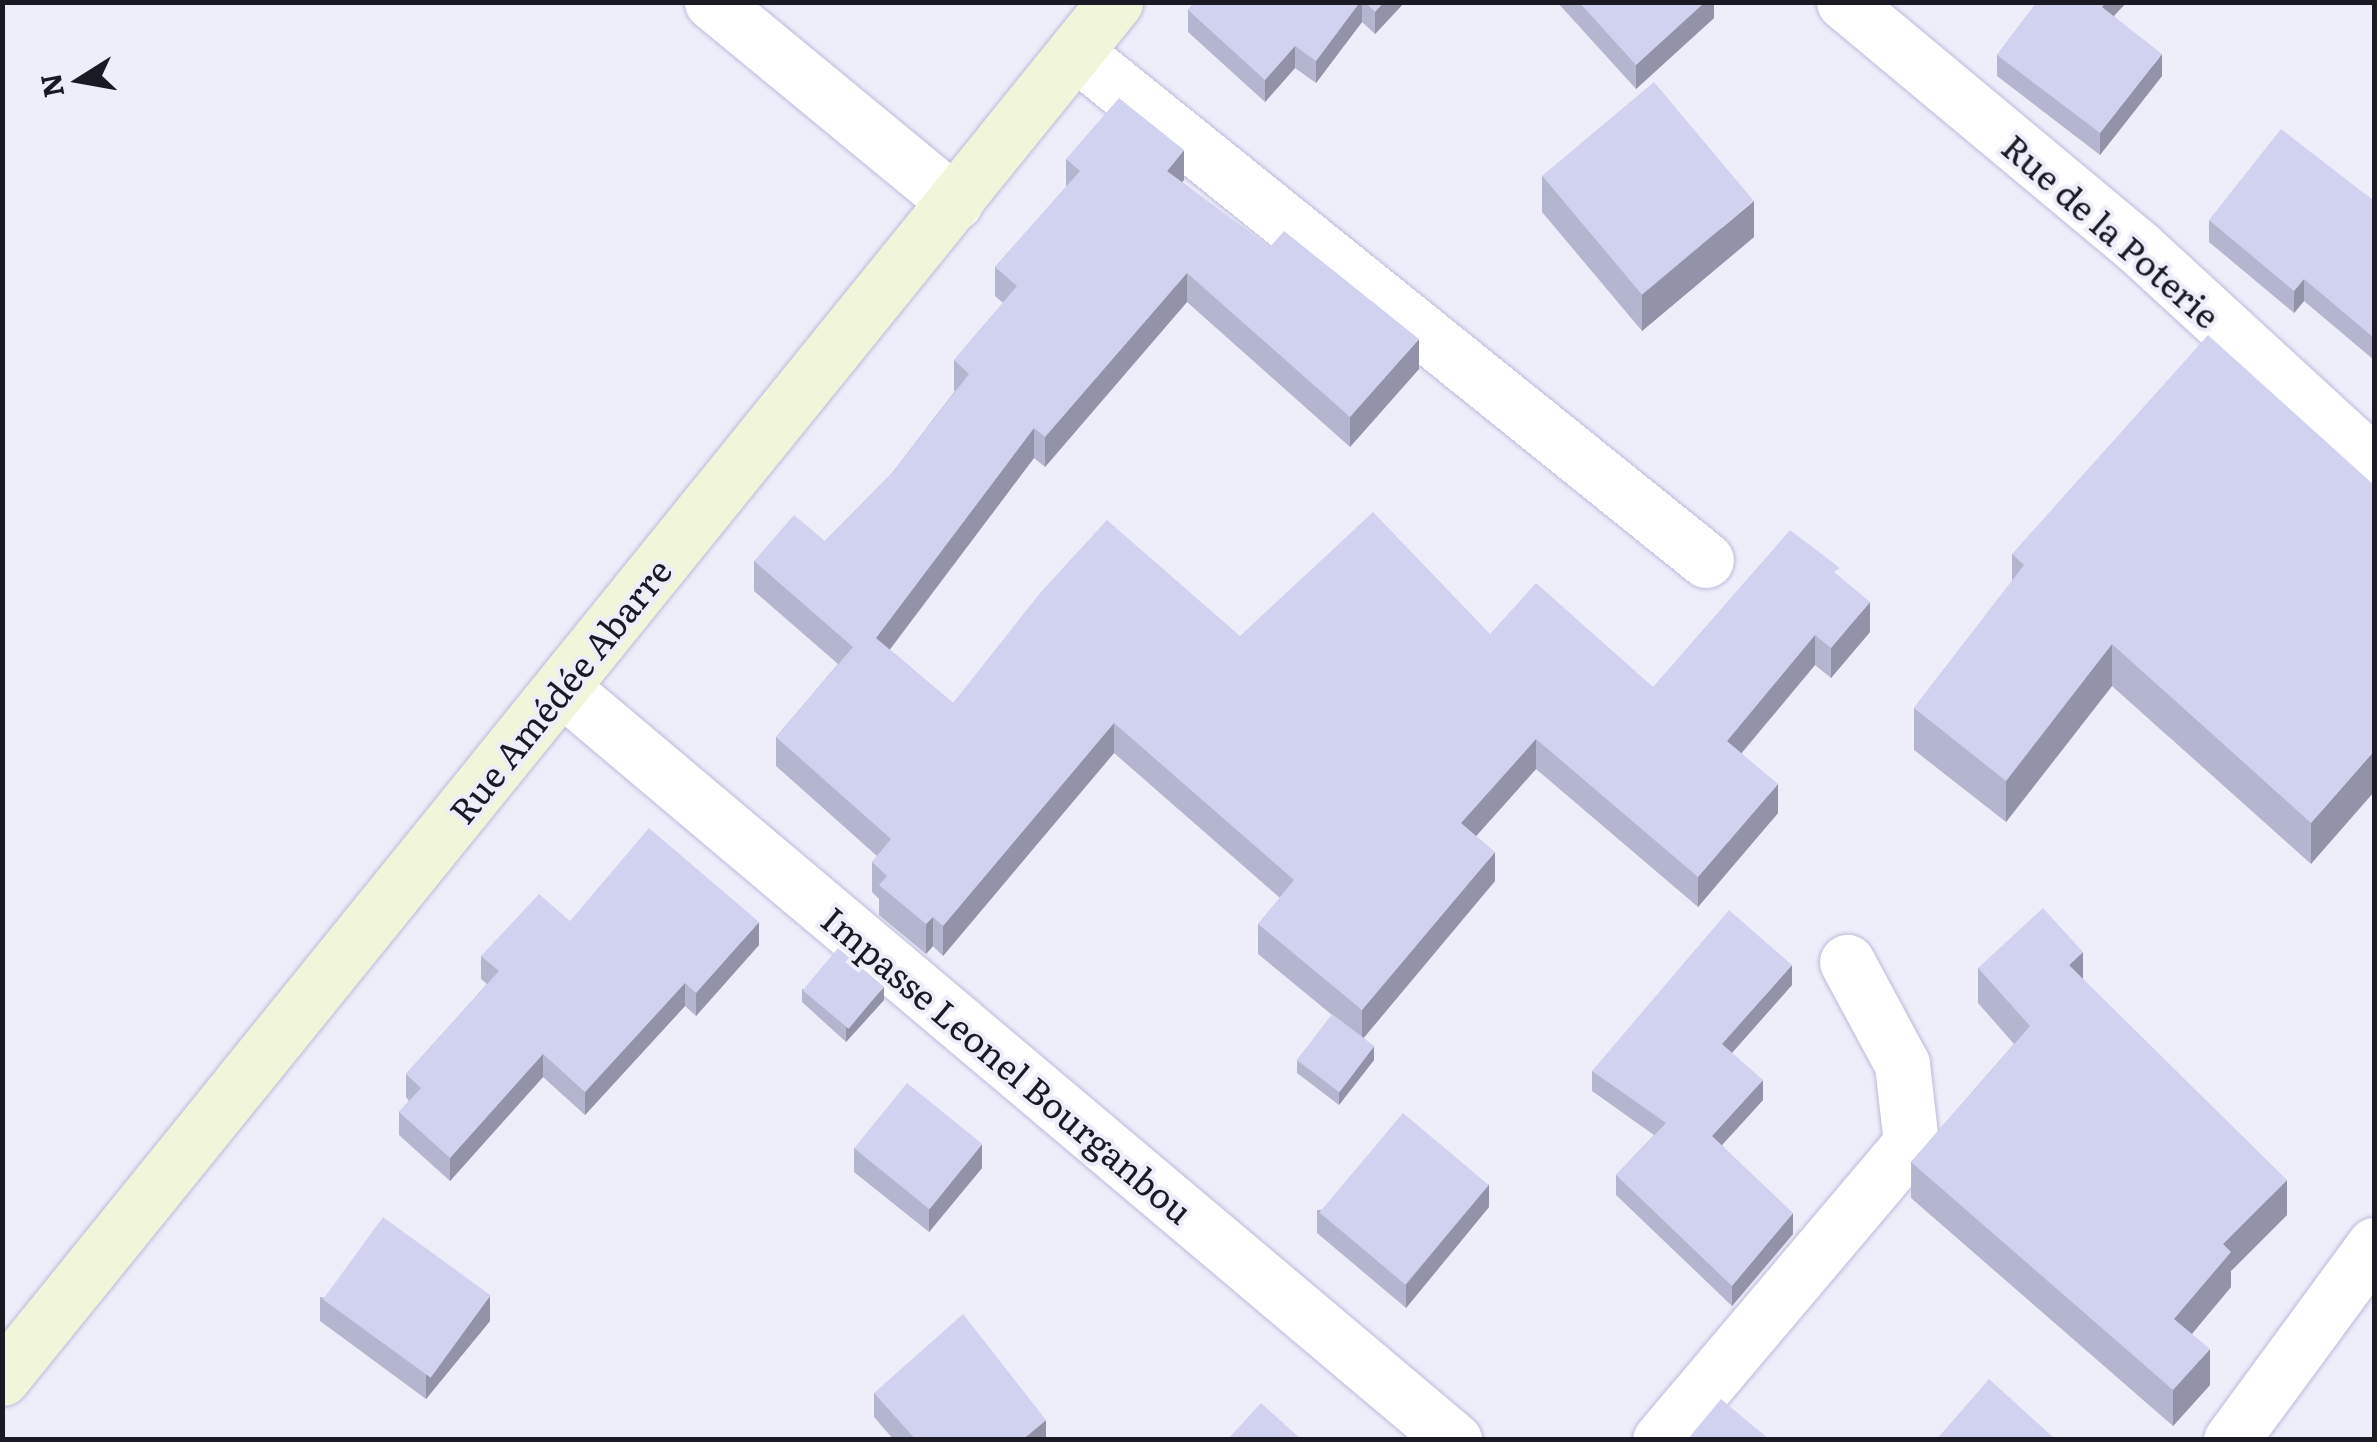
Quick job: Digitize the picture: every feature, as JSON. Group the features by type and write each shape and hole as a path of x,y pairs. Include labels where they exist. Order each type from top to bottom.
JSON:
{"street":[{"path":"712,2 954,202"},
{"name":"Rue Amédée Abarre","path":"2,1378 1115,2"},
{"name":"Rue de la Poterie","path":"1844,2 2136,245 2374,464"},
{"path":"1075,52 1706,560"},
{"name":"Impasse Leonel Bourganbou","path":"562,688 1454,1440"},
{"path":"1660,1440 1911,1143 1902,1064 1847,962"},
{"path":"2231,1440 2374,1245"}],"building":[{"path":"1195,2 1360,2 1316,61 1295,46 1265,80 1188,10"},
{"path":"1365,2 1384,2 1375,12"},
{"path":"1579,2 1705,2 1636,65"},
{"path":"2037,2 2106,2 2102,7 2162,54 2100,133 1997,55"},
{"path":"1654,82 1754,201 1642,295 1542,176"},
{"path":"1119,98 1184,150 1167,171 1270,247 1284,231 1419,339 1350,417 1187,273 1045,437 1034,428 876,638 953,703 1040,593 1107,520 1240,636 1373,512 1490,634 1536,583 1653,687 1790,530 1840,568 1834,572 1870,602 1831,648 1815,635 1727,741 1778,784 1698,877 1536,739 1461,823 1495,852 1362,1010 1258,924 1294,880 1114,723 943,926 933,917 926,924 879,885 887,876 872,862 891,839 776,737 853,647 754,561 794,515 825,541 892,473 969,374 954,360 1017,286 995,267 1080,171 1066,159"},
{"path":"2281,129 2374,201 2374,338 2304,279 2294,291 2209,220"},
{"path":"2208,335 2374,485 2374,751 2311,823 2112,644 2006,781 1914,708 2024,565 2012,554"},
{"path":"649,828 759,922 696,993 685,983 585,1092 543,1054 450,1158 399,1112 421,1088 406,1074 499,971 481,956 539,894 570,921"},
{"path":"2043,908 2083,952 2069,965 2287,1180 2223,1244 2231,1252 2174,1319 2210,1349 2173,1390 1911,1162 2030,1026 1978,968"},
{"path":"1729,910 1792,965 1722,1044 1763,1080 1712,1136 1793,1213 1732,1286 1616,1175 1666,1123 1592,1071"},
{"path":"838,948 884,987 849,1029 803,990"},
{"path":"1332,1014 1374,1046 1339,1092 1297,1060"},
{"path":"907,1083 982,1144 930,1209 854,1148"},
{"path":"1403,1113 1489,1185 1405,1285 1319,1213"},
{"path":"383,1217 491,1295 431,1378 323,1300"},
{"path":"963,1314 1046,1420 1022,1440 916,1440 874,1393"},
{"path":"1989,1379 2053,1437 2051,1440 1936,1440"},
{"path":"1721,1399 1770,1440 1687,1440"},
{"path":"1261,1403 1302,1440 1227,1440"}]}
